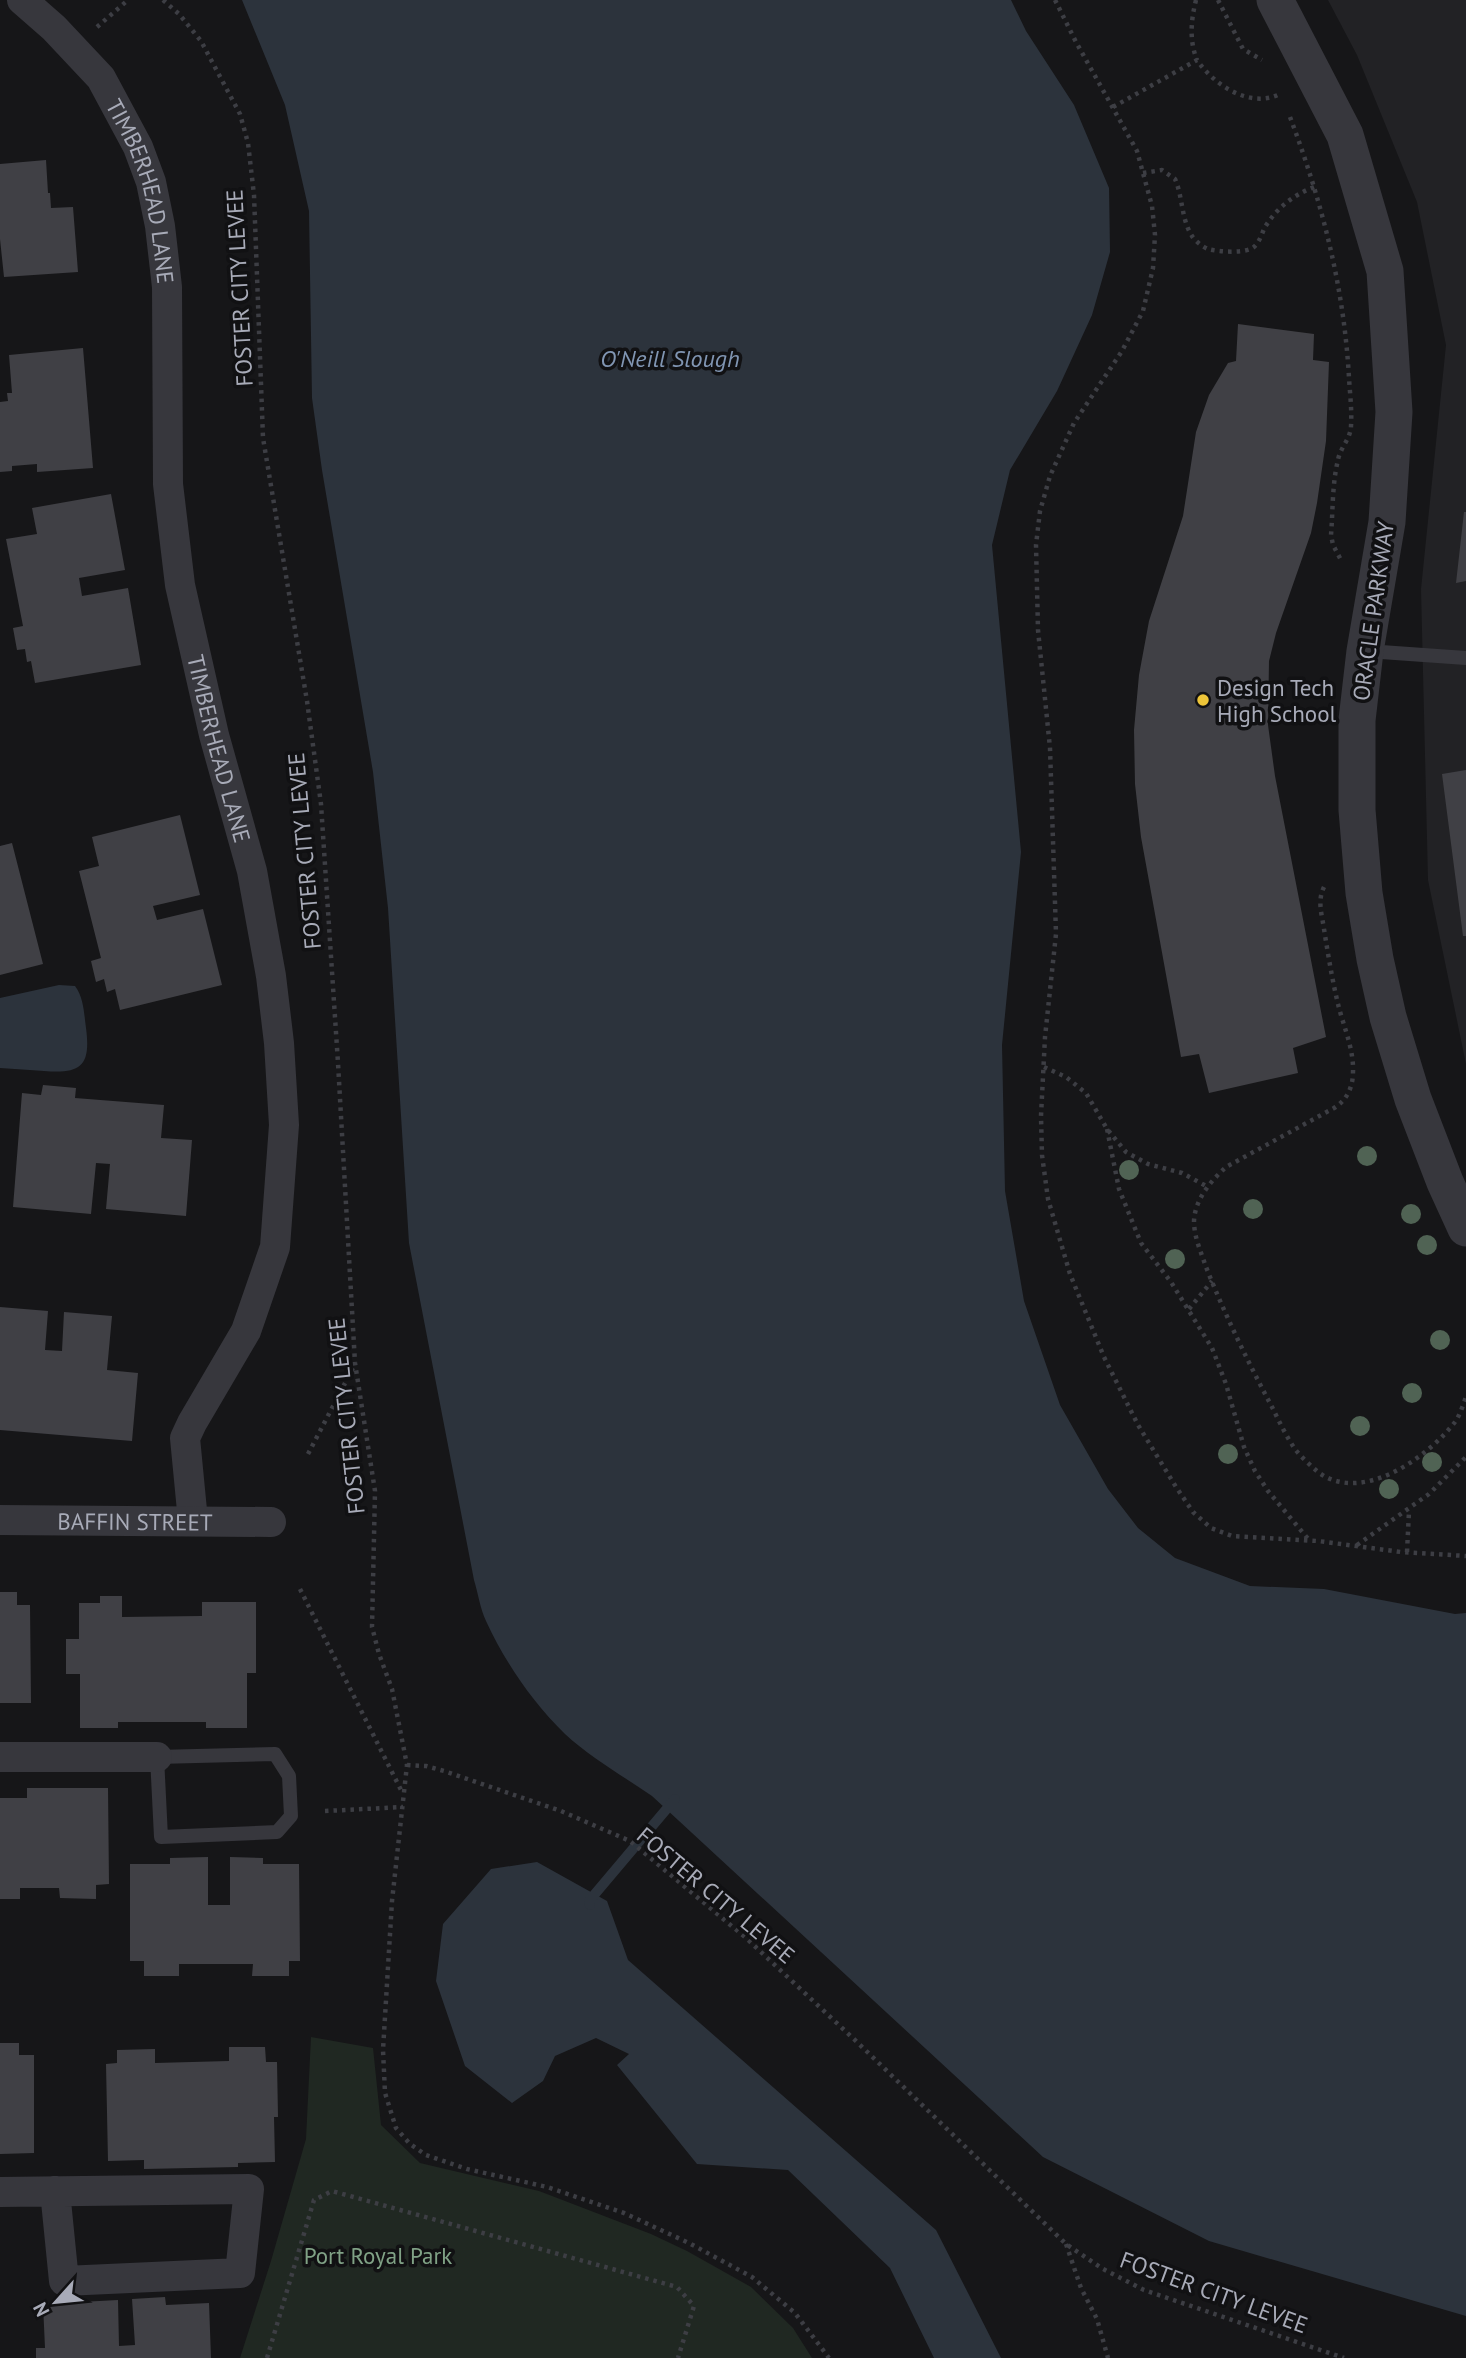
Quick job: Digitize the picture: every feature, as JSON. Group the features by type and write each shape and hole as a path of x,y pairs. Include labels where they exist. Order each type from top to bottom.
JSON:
{"street":[{"name":"TIMBERHEAD LANE","path":"22,0 54,28 101,78 138,147 151,182 160,226 167,287 168,484 180,585 214,735 252,871 271,976 279,1043 284,1125 275,1247 246,1331 185,1438 193,1521"},
{"name":"ORACLE PARKWAY","path":"1275,0 1345,135 1355,161 1385,271 1394,412 1387,522 1365,651 1357,719 1356,768 1364,893 1375,960 1400,1061 1445,1182 1466,1227"},
{"name":"BAFFIN STREET","path":"0,1520 271,1522"},
{"path":"0,1757 157,1756"},
{"path":"0,2192 55,2191 249,2189 240,2273 64,2281 55,2191"}],"lane":[{"path":"1365,651 1466,657"},
{"path":"275,1754 289,1776 291,1816 277,1832 161,1837 157,1756 275,1754"}],"path":[{"name":"FOSTER CITY LEVEE","path":"163,0 179,14 201,41 240,114 248,142 254,195 263,438 307,701 321,804 355,1363 375,1491 372,1627 392,1689 407,1765 444,1771 561,1811 630,1841 746,1938 1066,2244 1103,2269 1144,2290 1344,2358"},
{"path":"1055,0 1137,151 1152,206 1155,235 1153,268 1143,311 1122,351 1074,424 1055,465 1040,511 1036,545 1038,630 1050,748 1056,934 1041,1116 1042,1155 1048,1199 1070,1274 1104,1357 1138,1425 1193,1512 1212,1528 1232,1536 1466,1556"},
{"path":"1196,0 1192,47 1203,69 1219,83 1241,94 1264,100 1280,94"},
{"path":"1218,0 1243,49 1262,60 1268,67"},
{"path":"1113,107 1197,60"},
{"path":"1276,85 1284,104"},
{"path":"1289,113 1333,254 1348,353 1352,429 1337,465 1332,535 1342,567"},
{"path":"1143,173 1162,170 1175,179 1192,236 1200,244 1213,249 1236,251 1250,250 1255,246 1281,207 1295,196 1314,187"},
{"path":"1331,878 1320,896 1320,904 1337,1000 1353,1064 1347,1096 1334,1108 1226,1167 1208,1187 1198,1205 1195,1228 1212,1281 1250,1365 1295,1449 1318,1472 1343,1482 1359,1482 1376,1479 1403,1467 1425,1452 1451,1427 1466,1397"},
{"path":"1044,1068 1066,1077 1086,1093 1107,1129 1126,1152 1148,1164 1182,1173 1208,1187"},
{"path":"1107,1129 1114,1173 1125,1208 1141,1242 1189,1309 1212,1348 1226,1384 1244,1447 1255,1471 1268,1491 1310,1541"},
{"path":"1189,1309 1212,1281"},
{"path":"308,1454 355,1363"},
{"path":"1356,1546 1429,1494 1466,1457"},
{"path":"1407,1552 1409,1510"},
{"path":"300,1589 404,1795"},
{"path":"407,1765 393,1901 383,2050 385,2093 396,2128 410,2144 426,2155 467,2168 547,2186 624,2213 752,2277 794,2313 830,2358"},
{"path":"325,1811 402,1807"},
{"path":"267,2358 314,2200 332,2191 677,2287 694,2306 678,2358"},
{"path":"1066,2244 1081,2288 1097,2319 1108,2358"}],"shaded area":[{"path":"1328,0 1466,0 1466,1064 1428,880 1421,589 1446,345 1417,202 1357,55"}],"green space":[{"name":"Port Royal Park","path":"311,2037 373,2048 381,2125 420,2163 539,2191 651,2234 687,2251 751,2287 793,2328 812,2358 240,2358 306,2139"}],"water":[{"name":"O'Neill Slough","path":"242,0 1011,0 1026,31 1074,105 1109,188 1110,252 1092,315 1057,391 1010,470 992,545 1021,852 1002,1045 1005,1191 1024,1301 1060,1405 1108,1489 1138,1528 1175,1558 1250,1586 1324,1589 1455,1614 1466,1613 1466,2316 1209,2241 1043,2157 652,1796 596,1759 565,1734 531,1695 493,1636 482,1611 474,1580 409,1243 388,908 373,772 312,398 309,211 285,105"},
{"path":"59,985 75,986 82,1001 87,1051 81,1065 75,1069 57,1072 0,1068 0,998"},
{"path":"537,1862 607,1901 628,1960 936,2230 1001,2358 934,2358 890,2268 788,2170 697,2164 617,2065 629,2054 596,2038 555,2056 543,2081 512,2103 465,2066 436,1981 443,1924 491,1869"}],"building":[{"path":"46,160 51,208 73,207 78,272 4,277 0,239 0,164"},
{"name":"Design Tech High School","path":"1238,324 1314,334 1313,360 1329,362 1326,441 1317,503 1311,533 1269,661 1268,725 1275,776 1326,1037 1293,1048 1298,1073 1209,1093 1199,1054 1181,1057 1141,837 1135,784 1134,730 1139,675 1149,621 1183,516 1196,432 1209,395 1228,363 1236,361"},
{"path":"83,348 93,468 37,472 37,464 12,466 12,471 0,472 0,402 8,401 7,393 12,393 9,355"},
{"path":"111,494 125,570 79,578 82,596 128,588 141,665 35,683 31,661 27,662 25,649 17,650 13,628 23,626 6,539 37,534 32,508"},
{"path":"1464,512 1466,581 1456,583"},
{"path":"1466,770 1466,936 1463,936 1442,774"},
{"path":"180,815 200,895 153,906 157,920 203,909 222,985 120,1010 115,989 107,992 104,979 96,982 91,961 101,958 79,871 99,866 92,837"},
{"path":"12,843 43,964 0,975 0,846"},
{"path":"43,1085 76,1088 75,1098 164,1105 161,1138 192,1140 186,1216 106,1209 110,1164 96,1163 91,1214 13,1207 22,1093 41,1095"},
{"path":"0,1307 48,1311 45,1350 62,1351 64,1312 112,1316 107,1370 138,1373 132,1441 0,1430"},
{"path":"0,1592 17,1592 17,1605 30,1605 31,1703 0,1703"},
{"path":"100,1596 122,1596 122,1617 202,1616 202,1602 256,1602 256,1673 247,1673 247,1728 206,1728 206,1722 118,1722 118,1728 80,1728 80,1674 66,1674 66,1639 79,1639 79,1603 100,1603"},
{"path":"27,1788 108,1788 109,1884 96,1885 96,1899 60,1898 59,1888 20,1888 20,1899 0,1899 0,1798 27,1798"},
{"path":"208,1857 208,1905 230,1905 230,1857 263,1858 263,1864 299,1864 300,1961 289,1961 289,1976 252,1976 253,1964 179,1964 179,1976 144,1976 144,1961 130,1961 130,1864 170,1864 170,1858"},
{"path":"0,2043 19,2043 19,2055 34,2055 34,2153 0,2154"},
{"path":"229,2047 265,2047 266,2062 277,2062 275,2162 238,2163 238,2167 144,2169 144,2160 108,2161 106,2064 117,2063 117,2050 155,2049 155,2063 229,2061"},
{"path":"165,2297 166,2305 209,2303 211,2358 36,2358 36,2348 45,2348 43,2304 118,2300 119,2346 135,2345 132,2299"}],"waterway":[{"path":"590,1905 589,1901 675,1799"}],"place":[{"name":"Design Tech High School","path":"1203,700"}]}
